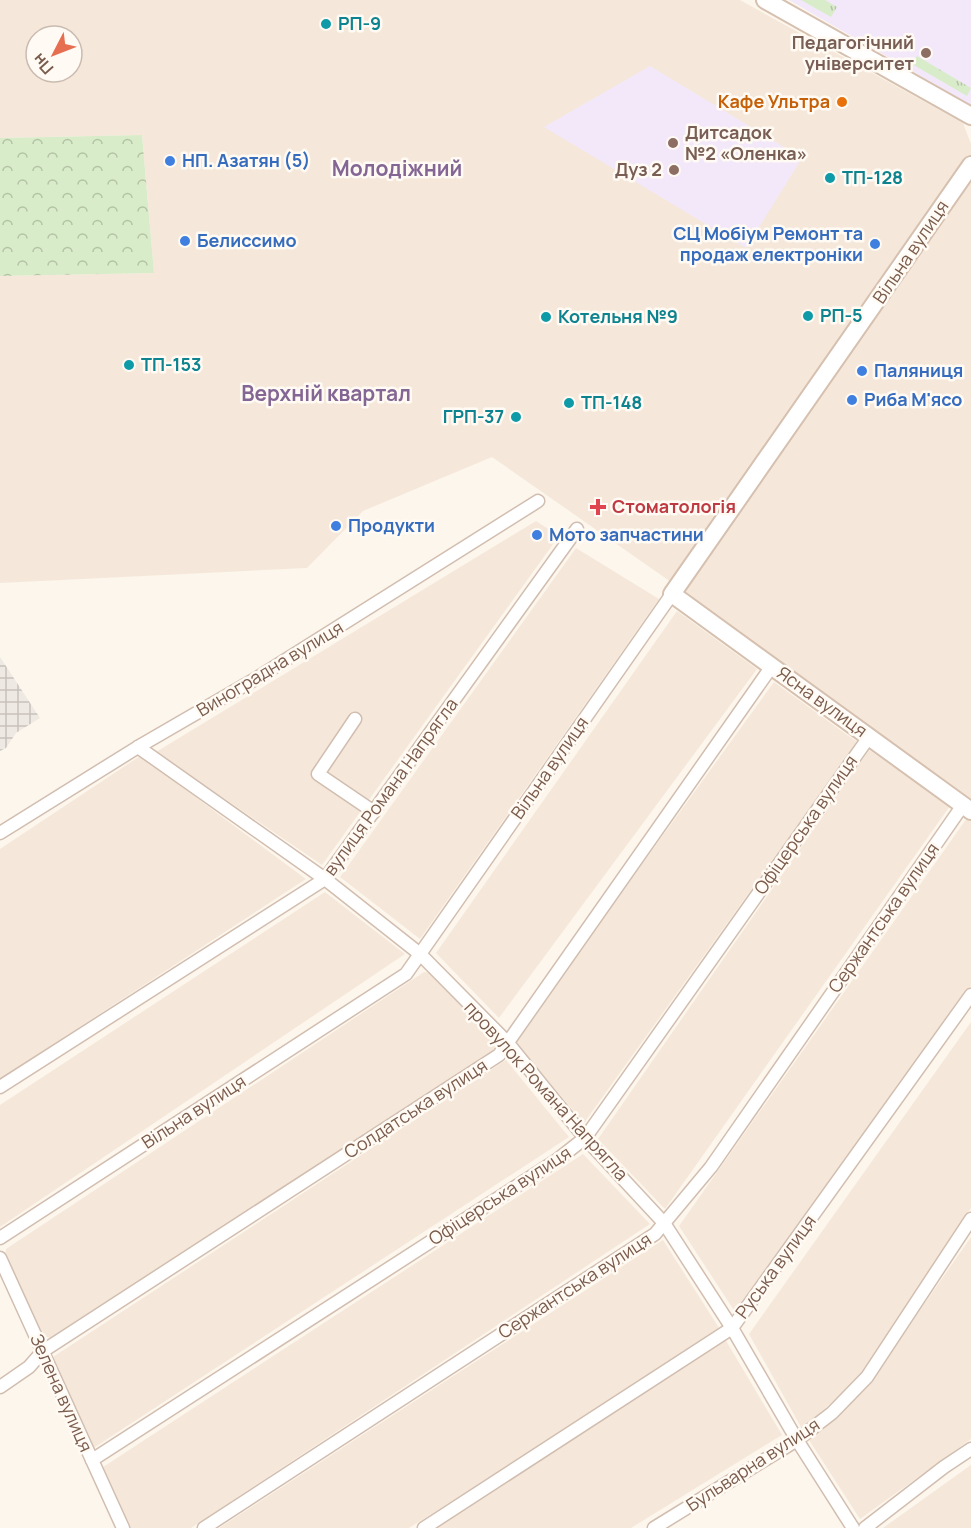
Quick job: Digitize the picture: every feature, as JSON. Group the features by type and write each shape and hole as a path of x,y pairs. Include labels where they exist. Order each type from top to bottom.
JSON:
{"street":[{"path":"765,0 971,116"},
{"name":"Вільна вулиця","path":"0,1238 406,974 841,355 971,165"},
{"name":"Виноградна вулиця","path":"0,833 138,747 257,678 538,501"},
{"name":"вулиця Романа Напрягла","path":"0,1087 325,879 577,529"},
{"name":"Ясна вулиця","path":"672,594 967,808"},
{"name":"Солдатська вулиця","path":"0,1387 29,1367 43,1351 499,1055 772,666"},
{"path":"356,719 318,774 374,812"},
{"name":"Офіцерська вулиця","path":"92,1461 557,1160 585,1138 869,737"},
{"name":"провулок Романа Напрягла","path":"138,747 325,879 420,954 507,1042 585,1138 664,1223 732,1328 796,1440 853,1528"},
{"name":"Сержантська вулиця","path":"204,1528 655,1234 711,1167 967,808"},
{"name":"Руська вулиця","path":"424,1528 732,1328 971,995"},
{"name":"Бульварна вулиця","path":"654,1528 796,1440 832,1413 867,1377 971,1219"},
{"name":"Зелена вулиця","path":"0,1258 123,1528"},
{"path":"865,1528 971,1449"}],"shaded area":[{"path":"0,0 740,0 963,123 971,144 971,158 671,582 492,457 363,511 307,568 0,583 0,276 154,273 142,135 0,138"},
{"name":"Педагогічний університет","path":"789,0 971,0 971,105"},
{"name":"Дитсадок №2 «Оленка»","path":"650,66 802,158 746,248 544,127"},
{"path":"971,178 971,800 680,592"},
{"path":"536,521 559,536 322,865 156,752"},
{"path":"576,548 659,599 420,939 340,877"},
{"path":"677,611 757,669 499,1018 436,953"},
{"path":"0,657 40,718 16,733 6,748 0,751"},
{"path":"774,682 857,742 584,1123 514,1041"},
{"path":"869,750 950,806 665,1209 598,1139"},
{"path":"140,756 306,879 0,1079 0,849"},
{"path":"967,818 971,821 971,986 737,1315 679,1226"},
{"path":"325,892 405,954 0,1227 0,1105"},
{"path":"424,972 431,973 498,1042 497,1051 50,1338 40,1335 5,1257 6,1249"},
{"path":"971,1022 971,1208 860,1377 802,1429 749,1334"},
{"path":"506,1060 569,1137 92,1449 53,1357"},
{"path":"583,1154 650,1224 191,1528 129,1528 100,1469"},
{"path":"971,1237 971,1439 860,1519 809,1440 872,1379"},
{"path":"663,1240 721,1331 409,1528 219,1528"},
{"path":"725,1339 782,1435 631,1528 437,1528"},
{"path":"971,1465 971,1528 883,1528"}],"green space":[{"path":"801,0 825,0 837,7 831,17"},
{"path":"917,56 971,88 967,96 912,64"},
{"path":"142,135 154,273 0,276 0,138"}],"place":[{"name":"РП-9","path":"326,24"},
{"name":"Педагогічний університет","path":"926,53"},
{"name":"Кафе Ультра","path":"842,102"},
{"name":"Дитсадок №2 «Оленка»","path":"673,143"},
{"name":"НП. Азатян (5)","path":"170,161"},
{"name":"Дуз 2","path":"674,170"},
{"name":"ТП-128","path":"830,178"},
{"name":"Белиссимо","path":"185,241"},
{"name":"СЦ Мобіум Ремонт та продаж електроніки","path":"875,244"},
{"name":"РП-5","path":"808,316"},
{"name":"Котельня №9","path":"546,317"},
{"name":"ТП-153","path":"129,365"},
{"name":"Паляниця","path":"862,371"},
{"name":"Риба М'ясо","path":"852,400"},
{"name":"ТП-148","path":"569,403"},
{"name":"ГРП-37","path":"516,417"},
{"name":"Стоматологія","path":"598,507"},
{"name":"Продукти","path":"336,526"},
{"name":"Мото запчастини","path":"537,535"}],"district":[{"name":"Молодіжний","path":"397,169"},
{"name":"Верхній квартал","path":"326,394"}]}
